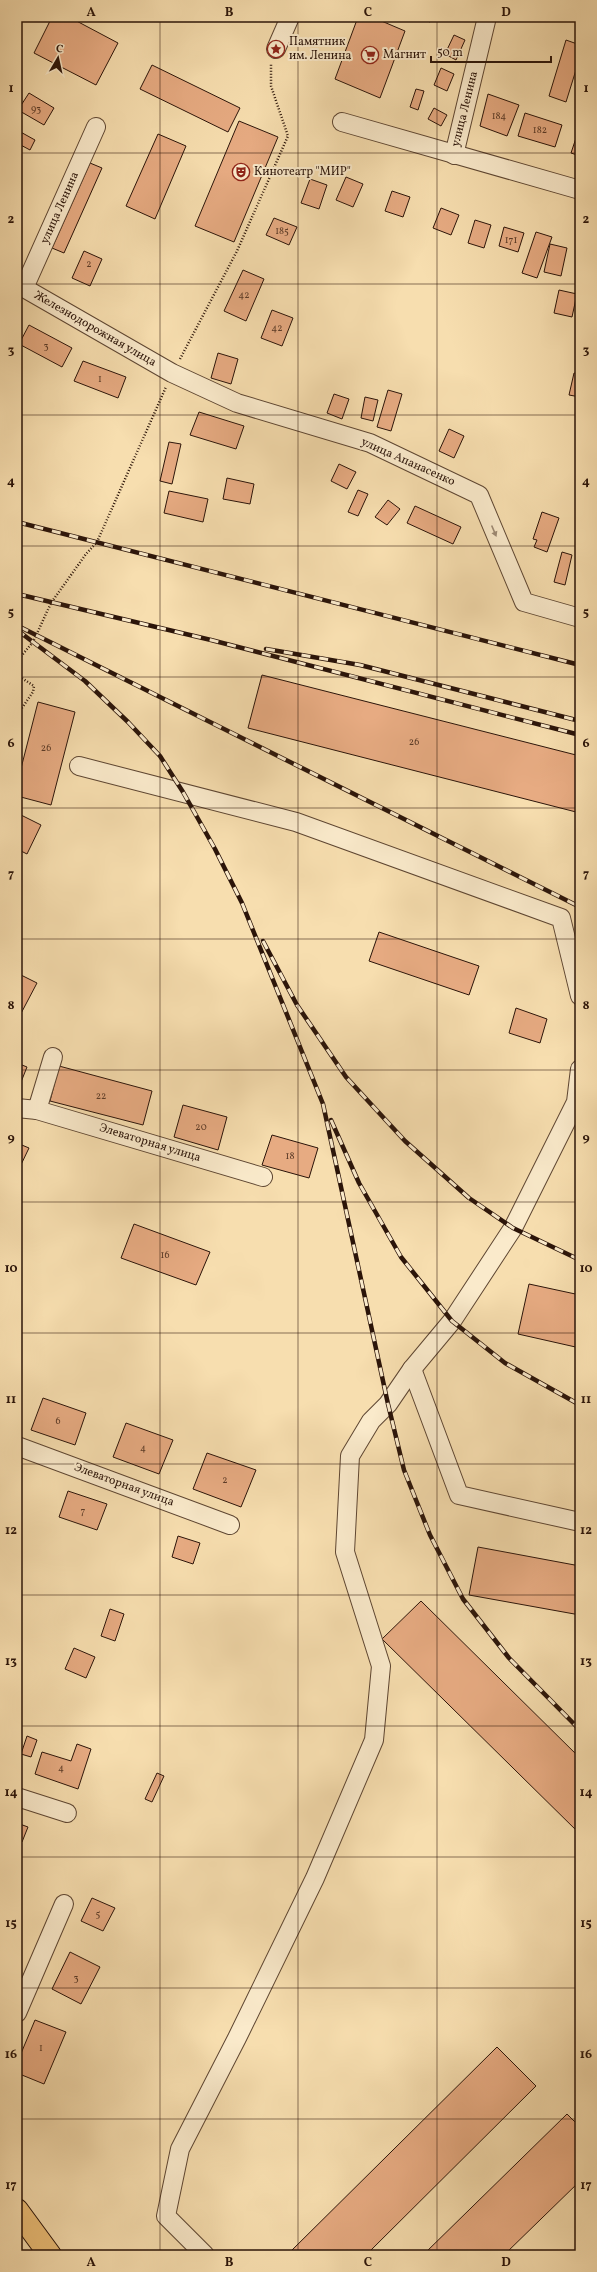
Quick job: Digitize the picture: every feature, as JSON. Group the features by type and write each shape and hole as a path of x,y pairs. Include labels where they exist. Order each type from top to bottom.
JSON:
{"main road":[{"path":"17,2210 50,2255"}],"street":[{"path":"276,48 290,17"},
{"name":"улица Ленина","path":"454,155 487,17"},
{"path":"342,122 580,190"},
{"name":"улица Ленина","path":"21,287 96,127"},
{"name":"Железнодорожная улица","path":"21,287 172,373"},
{"name":"улица Апанасенко","path":"172,373 237,403 370,443 479,495 524,602 580,618"},
{"path":"79,766 296,822 561,918 580,996"},
{"path":"38,1110 54,1057"},
{"path":"205,2255 166,2216 180,2149 237,2038 315,1878 374,1740 381,1666 346,1552 350,1456 372,1421 388,1404 412,1369 452,1321 513,1228 576,1102 580,1069"},
{"name":"Элеваторная улица","path":"17,1108 38,1110 263,1177"},
{"path":"412,1369 458,1495 580,1522"},
{"name":"Элеваторная улица","path":"17,1446 230,1525"},
{"path":"17,1797 67,1813"},
{"path":"17,2013 64,1904"}],"path":[{"path":"17,675 30,681 34,686 33,692 17,715"}],"building":[{"path":"52,17 69,17 118,43 96,85 34,53"},
{"name":"Магнит","path":"358,17 372,17 405,31 380,98 335,79"},
{"path":"416,17 432,17 430,22"},
{"path":"454,35 465,40 456,60 445,54"},
{"path":"566,40 580,45 580,57 566,102 549,96"},
{"path":"152,65 240,108 228,132 140,89"},
{"path":"441,68 454,74 447,91 434,85"},
{"path":"416,89 424,91 418,110 410,107"},
{"path":"29,93 54,108 44,125 18,110"},
{"path":"488,94 519,105 507,136 480,126"},
{"path":"434,108 447,115 441,126 428,119"},
{"path":"525,113 562,125 555,147 518,136"},
{"name":"Кинотеатр \"МИР\"","path":"239,121 278,137 234,242 195,226"},
{"path":"580,126 580,156 571,153"},
{"path":"17,130 35,140 30,150 17,143"},
{"path":"158,134 186,146 155,219 126,206"},
{"path":"90,163 102,168 64,253 52,248"},
{"path":"346,177 363,184 353,207 336,200"},
{"path":"310,179 327,185 319,209 301,203"},
{"path":"392,191 410,197 403,217 385,211"},
{"path":"441,208 459,215 451,235 433,228"},
{"path":"274,218 297,227 289,245 266,235"},
{"path":"475,220 491,225 484,248 468,243"},
{"path":"504,227 524,233 518,252 499,246"},
{"path":"536,232 552,237 537,278 522,273"},
{"path":"17,235 20,236 17,247"},
{"path":"550,244 567,248 561,276 544,272"},
{"path":"84,251 102,259 90,286 72,278"},
{"path":"243,270 264,279 246,321 224,311"},
{"path":"559,290 577,294 572,317 554,313"},
{"path":"272,310 293,318 282,346 261,338"},
{"path":"580,316 580,328 577,328"},
{"path":"29,325 72,348 62,367 19,344"},
{"path":"218,353 238,359 231,384 211,378"},
{"path":"83,361 126,377 118,398 74,381"},
{"path":"574,373 580,374 580,397 569,395"},
{"path":"388,390 402,394 391,431 377,427"},
{"path":"334,394 349,399 342,419 327,413"},
{"path":"365,397 378,400 373,421 361,418"},
{"path":"199,412 244,426 236,449 190,435"},
{"path":"449,429 464,436 454,458 439,451"},
{"path":"169,442 181,444 172,484 160,481"},
{"path":"339,464 356,472 347,489 331,481"},
{"path":"227,478 254,484 250,504 223,499"},
{"path":"358,490 368,494 358,516 348,512"},
{"path":"169,491 208,499 203,522 164,513"},
{"path":"388,500 400,509 387,525 375,517"},
{"path":"415,506 461,527 453,544 407,523"},
{"path":"542,512 559,518 547,552 534,547 537,540 533,539"},
{"path":"562,552 572,555 565,585 554,582"},
{"path":"262,675 580,756 580,813 248,728"},
{"path":"38,702 75,712 51,805 17,796 17,784"},
{"path":"17,813 41,825 27,854 17,849"},
{"path":"379,932 479,966 469,995 369,961"},
{"path":"17,939 21,941 17,949"},
{"path":"17,973 37,983 17,1021"},
{"path":"516,1008 547,1019 540,1043 509,1033"},
{"path":"17,1063 27,1067 17,1092"},
{"path":"59,1066 152,1091 143,1125 50,1101"},
{"path":"183,1105 227,1117 218,1150 174,1137"},
{"path":"272,1135 318,1148 309,1178 262,1165"},
{"path":"17,1143 29,1148 17,1173"},
{"path":"134,1224 210,1252 196,1285 121,1258"},
{"path":"529,1284 580,1295 580,1348 518,1334"},
{"path":"43,1398 86,1413 75,1445 31,1430"},
{"path":"126,1423 173,1440 159,1474 113,1457"},
{"path":"207,1453 256,1470 241,1507 193,1489"},
{"path":"17,1473 21,1475 17,1482"},
{"path":"68,1491 107,1504 97,1530 59,1517"},
{"path":"178,1536 200,1543 193,1564 172,1557"},
{"path":"478,1547 580,1566 580,1615 469,1595"},
{"path":"421,1601 580,1758 580,1834 382,1639"},
{"path":"110,1609 124,1614 115,1641 101,1636"},
{"path":"74,1648 95,1657 86,1678 65,1669"},
{"path":"27,1736 37,1740 31,1757 21,1754"},
{"path":"77,1744 91,1749 78,1789 35,1774 42,1752 71,1761"},
{"path":"157,1773 164,1776 152,1802 145,1799"},
{"path":"17,1823 28,1827 22,1842 17,1840"},
{"path":"92,1898 115,1908 103,1931 81,1921"},
{"path":"70,1952 100,1967 81,2004 52,1989"},
{"path":"35,2020 66,2032 44,2084 17,2073 17,2063"},
{"path":"497,2047 536,2086 366,2255 287,2255"},
{"path":"567,2114 580,2127 580,2181 504,2255 423,2255"}],"railway":[{"path":"17,522 580,665"},
{"path":"17,594 211,640 580,735"},
{"path":"20,627 580,907"},
{"path":"17,630 85,681 128,722 160,756 183,792 215,849 242,903 323,1104 388,1404 404,1470 430,1535 463,1599 509,1658 580,1730"},
{"path":"266,649 360,665 580,721"},
{"path":"263,941 297,1005 346,1077 405,1141 469,1198 513,1228 580,1260"},
{"path":"331,1120 359,1183 401,1257 452,1321 505,1363 580,1405"}],"place":[{"name":"Памятник им. Ленина","path":"276,49"},
{"name":"Магнит","path":"370,55"},
{"name":"Кинотеатр \"МИР\"","path":"241,172"}]}
